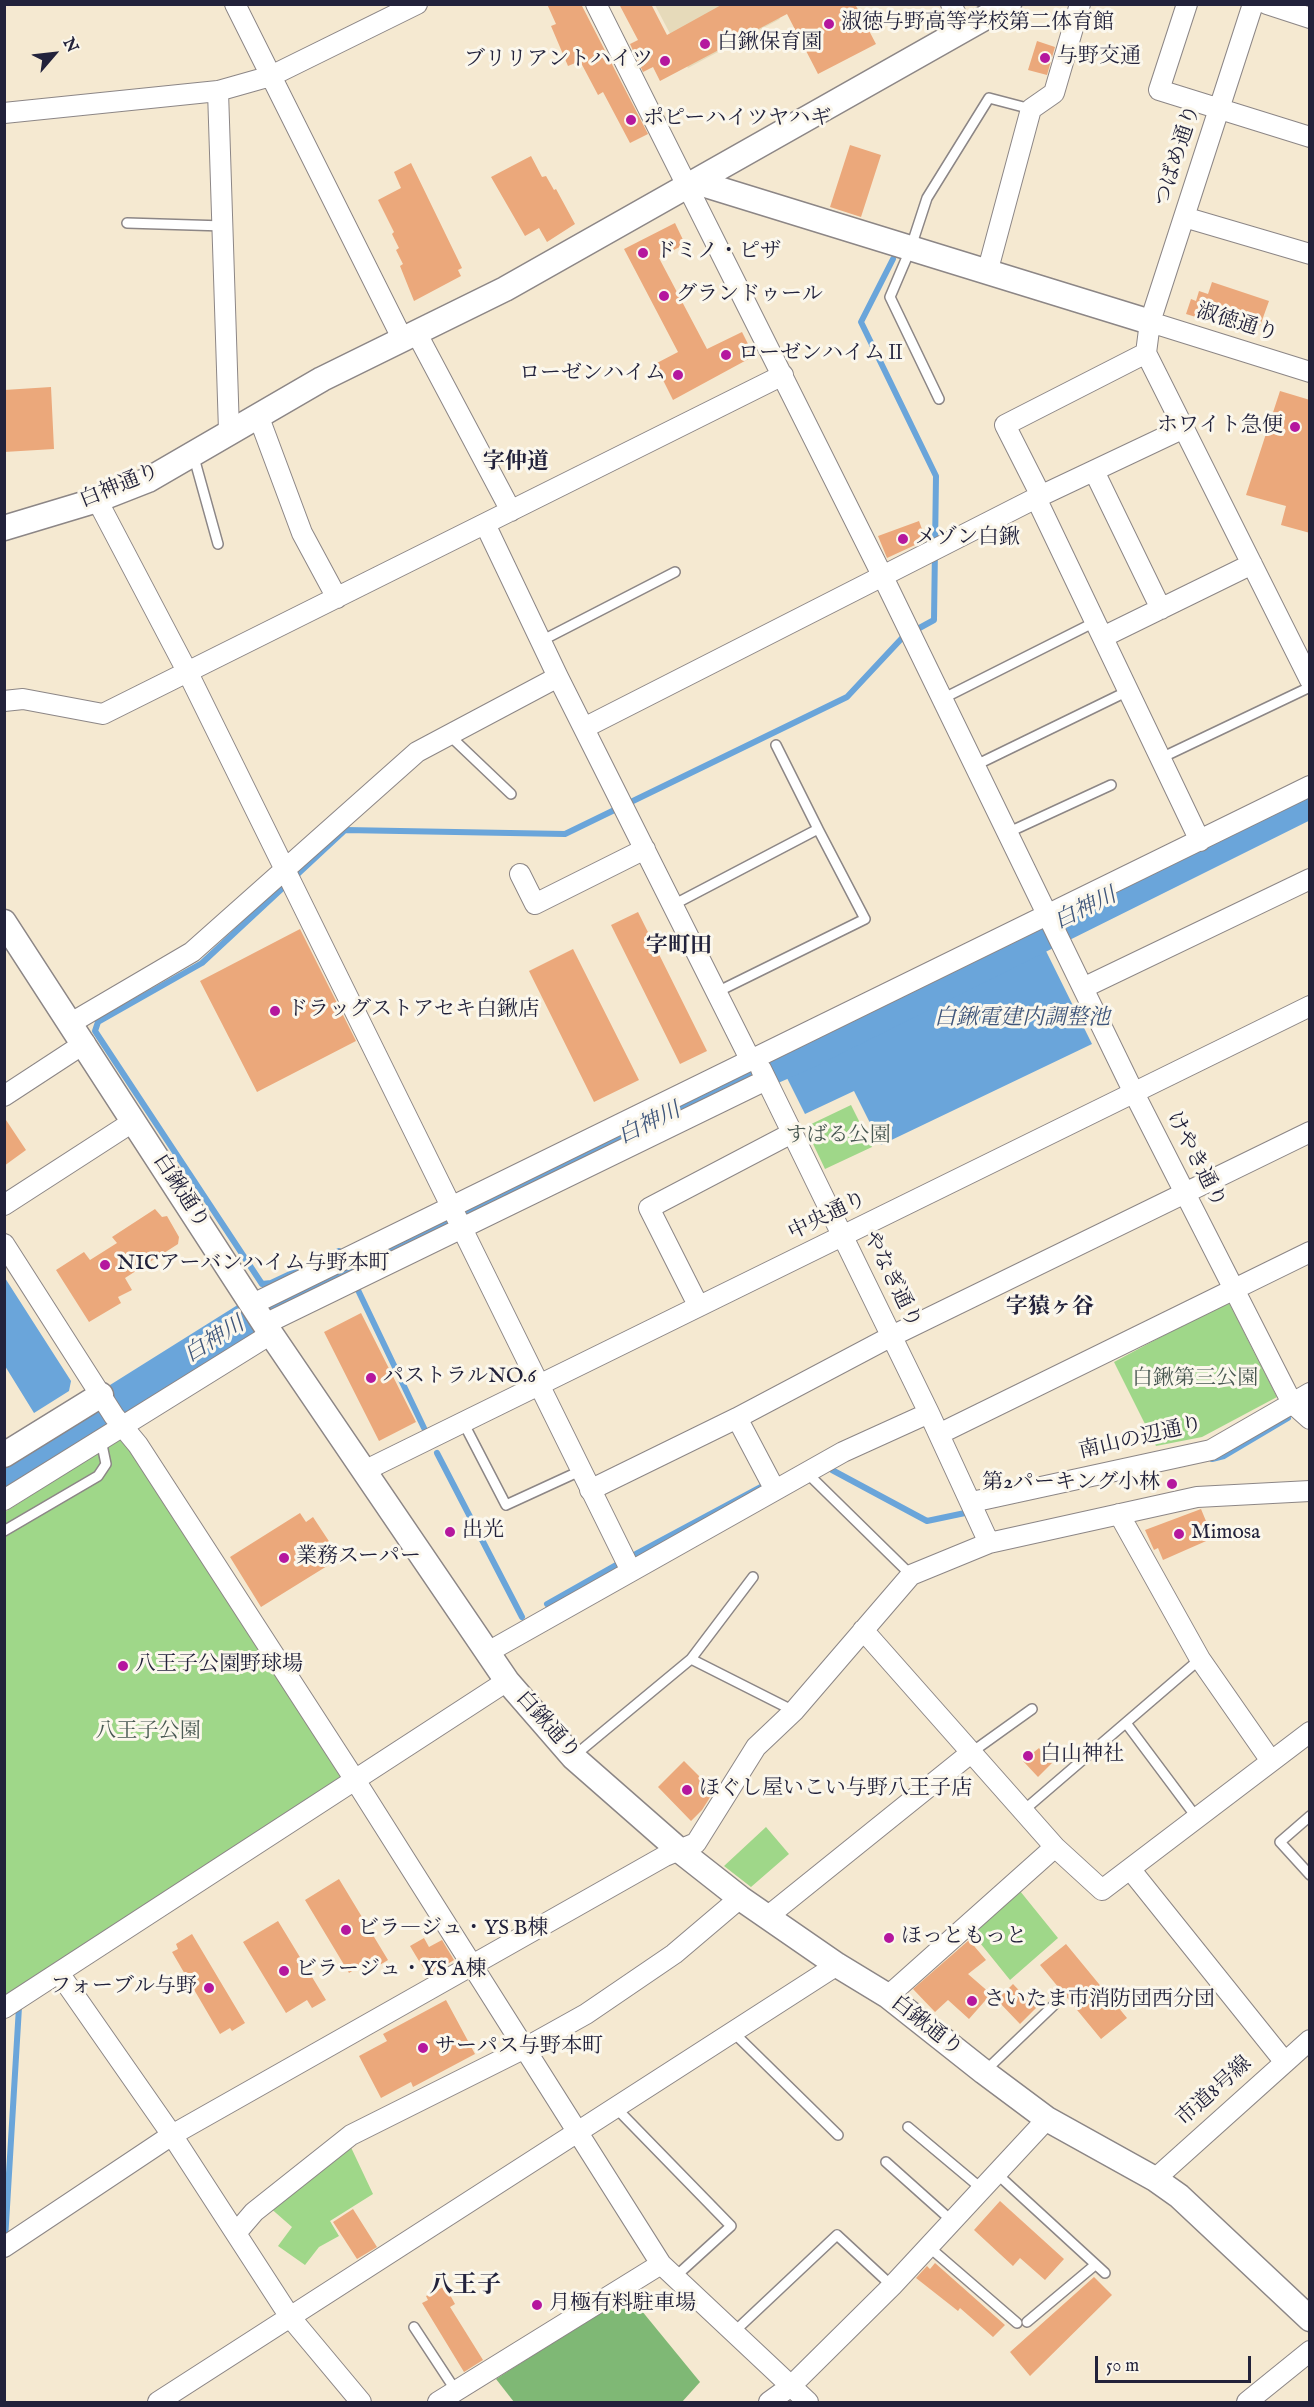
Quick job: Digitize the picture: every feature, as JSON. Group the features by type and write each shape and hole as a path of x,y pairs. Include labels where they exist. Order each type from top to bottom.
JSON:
{"street":[{"path":"235,4 410,337 511,511"},
{"path":"4,113 218,90 271,76 417,4"},
{"name":"けやき通り","path":"596,4 692,184 1134,1093 1292,1403"},
{"path":"951,4 964,31"},
{"name":"白神通り","path":"4,528 97,500 148,480 322,379 505,289 1009,4"},
{"path":"987,273 1031,109 1054,93 1080,4"},
{"path":"1187,4 1159,90 1310,136"},
{"name":"つばめ通り","path":"1146,353 1150,322 1253,4"},
{"path":"1267,4 1310,18"},
{"path":"218,90 229,431"},
{"path":"692,184 1150,322"},
{"path":"1184,217 1310,254"},
{"name":"淑徳通り","path":"1150,322 1310,372"},
{"path":"1200,840 1005,425 1146,353 1310,680"},
{"path":"4,701 23,699 103,714 783,375"},
{"path":"258,415 302,533 337,598"},
{"path":"584,728 1038,497 1184,428"},
{"path":"1094,471 1161,609"},
{"path":"97,500 188,673 460,1229 631,1571"},
{"name":"やなぎ通り","path":"485,524 558,677 717,992 766,1079 844,1237 972,1502 988,1543"},
{"path":"1099,629 1161,609 1251,564"},
{"path":"70,1023 192,952 417,752 558,677"},
{"path":"4,1455 111,1410 261,1318 451,1209 1310,786"},
{"path":"520,874 535,904 645,849"},
{"path":"1083,988 1310,879"},
{"name":"白鍬通り","path":"4,922 85,1043 261,1318 507,1681 573,1756 679,1850 740,1898 837,1965 888,1996 1047,2119 1155,2180 1201,2214 1310,2319"},
{"name":"中央通り","path":"366,1470 698,1305 844,1237 1310,1005"},
{"path":"4,1096 85,1043"},
{"path":"261,1318 460,1229 766,1079"},
{"path":"4,1205 134,1121"},
{"path":"698,1305 648,1208 792,1132"},
{"path":"590,1490 737,1418 892,1336 1310,1132"},
{"path":"4,1244 111,1410 138,1445 355,1780 576,2131 668,2270 735,2331 808,2403"},
{"path":"939,1434 1310,1252"},
{"name":"南山の辺通り","path":"972,1502 1211,1450 1310,1393"},
{"path":"1292,1403 1310,1419"},
{"path":"4,1500 101,1440 111,1410"},
{"path":"488,1652 843,1452 929,1413"},
{"path":"737,1418 775,1490"},
{"path":"4,2247 172,2135 665,1856 696,1843 756,1747 794,1711 911,1575 988,1543 1197,1497 1310,1491"},
{"path":"1119,1514 1200,1659 1271,1761"},
{"path":"863,1630 1055,1847 1102,1890 1271,1761 1308,1736"},
{"path":"4,2008 507,1681"},
{"path":"767,1917 972,1752"},
{"path":"888,1996 1055,1847"},
{"path":"1130,1869 1284,2061"},
{"path":"236,2233 254,2212 351,2135 525,2048 586,2014 674,1953 740,1898"},
{"path":"158,2403 181,2396 290,2317 837,1965"},
{"path":"59,1973 172,2135 290,2317 361,2403"},
{"name":"市道8号線","path":"1155,2180 1284,2061 1310,2040"},
{"path":"769,2403 791,2386 892,2286 1047,2119"},
{"path":"438,2403 668,2270"},
{"path":"1247,2403 1310,2351"}],"lane":[{"path":"939,399 890,297 910,250 927,198 989,98 1031,109"},
{"path":"128,223 224,226"},
{"path":"193,453 219,544"},
{"path":"540,641 675,572"},
{"path":"942,699 1099,629"},
{"path":"1161,758 1310,687"},
{"path":"974,766 1128,691"},
{"path":"450,735 511,794"},
{"path":"717,992 865,919 776,745"},
{"path":"1007,833 1111,785"},
{"path":"673,905 818,830"},
{"path":"463,1422 506,1505 580,1471"},
{"path":"4,1531 98,1476 106,1464 101,1440"},
{"path":"807,1473 911,1575"},
{"path":"573,1756 691,1659 753,1577"},
{"path":"691,1659 794,1711"},
{"path":"1023,1810 1200,1659"},
{"path":"972,1752 1032,1709"},
{"path":"1126,1723 1197,1818"},
{"path":"1310,1816 1280,1842 1310,1875"},
{"path":"984,2072 1053,2005"},
{"path":"733,2032 838,2135"},
{"path":"615,2107 731,2226 668,2270"},
{"path":"908,2127 982,2189"},
{"path":"886,2162 952,2221"},
{"path":"996,2173 1105,2273"},
{"path":"735,2331 837,2235 892,2286"},
{"path":"929,2247 1017,2323"},
{"path":"1027,2322 1095,2265"},
{"path":"414,2326 456,2391"}],"shaded area":[{"name":"白鍬保育園","path":"655,5 773,5 780,19 688,68"}],"green space":[{"name":"すばる公園","path":"851,1105 872,1147 825,1169 805,1127"},
{"name":"白鍬第三公園","path":"1228,1301 1277,1397 1202,1437 1156,1446 1114,1362"},
{"name":"八王子公園","path":"120,1439 131,1444 342,1773 340,1780 5,1996 5,1512"},
{"path":"766,1827 789,1854 751,1887 724,1866"},
{"path":"1020,1891 1058,1938 1010,1980 972,1933"},
{"path":"348,2141 373,2194 330,2221 339,2236 319,2247 305,2265 278,2246 292,2227 268,2206"},
{"path":"628,2294 700,2382 682,2402 514,2402 496,2379"}],"water":[{"name":"白鍬電建内調整池","path":"1045,949 1092,1044 881,1145 854,1091 805,1114 786,1076"},
{"path":"5,1278 71,1381 69,1391 34,1413 5,1366"}],"building":[{"path":"547,4 581,4 648,134 630,143 603,92 598,95 580,61 568,66 551,26 556,24"},
{"path":"619,4 651,4 667,35 723,4 855,4 876,44 818,74 787,14 660,81 653,67 643,72 630,44 638,40"},
{"path":"1037,41 1055,47 1047,75 1028,70"},
{"path":"850,145 881,155 861,217 830,207"},
{"path":"531,156 542,177 546,176 554,190 556,189 575,224 547,242 539,228 525,236 491,177"},
{"path":"411,163 462,268 458,270 461,276 414,301 400,266 403,264 396,250 399,248 392,234 394,232 378,200 401,188 394,172"},
{"path":"675,223 685,244 659,258 707,349 742,332 754,356 673,400 655,364 678,352 624,249"},
{"path":"1212,282 1269,301 1260,326 1251,323 1242,331 1186,314 1191,299 1196,301 1199,291 1208,294"},
{"path":"51,387 54,449 4,452 4,390"},
{"path":"1280,391 1310,400 1310,533 1281,525 1286,506 1246,495"},
{"name":"メゾン白鍬","path":"919,521 926,540 887,558 878,536"},
{"path":"638,912 707,1051 680,1064 611,925"},
{"path":"300,929 356,1041 257,1092 200,981"},
{"path":"573,949 639,1080 594,1102 529,971"},
{"path":"4,1117 26,1150 4,1166"},
{"name":"NICアーバンハイム与野本町","path":"155,1209 162,1217 167,1216 179,1237 178,1244 125,1278 132,1290 118,1297 121,1303 89,1322 56,1270 84,1252 90,1260 117,1243 112,1237"},
{"name":"パストラルNO.6","path":"361,1313 416,1422 379,1441 324,1332"},
{"name":"Mimosa","path":"1201,1509 1213,1538 1163,1560 1158,1548 1154,1550 1145,1530"},
{"path":"300,1513 306,1522 313,1517 340,1558 261,1607 230,1557"},
{"path":"1047,1746 1057,1758 1038,1777 1023,1761 1039,1748 1041,1751"},
{"path":"684,1761 714,1791 702,1810 691,1821 658,1787"},
{"name":"ビラ―ジュ・YS B棟","path":"339,1879 388,1960 373,1969 368,1961 349,1973 305,1900"},
{"name":"ビラージュ・YS A棟","path":"278,1921 326,2000 312,2008 307,2000 286,2013 243,1942"},
{"name":"フォーブル与野","path":"192,1934 245,2023 232,2031 230,2028 220,2034 172,1952 178,1949 176,1944"},
{"path":"424,1938 429,1947 442,1940 454,1960 428,1976 410,1946"},
{"path":"969,1940 986,1960 968,1974 991,1994 969,2019 948,2000 935,2012 913,1989"},
{"path":"1066,1944 1127,2018 1101,2039 1040,1965"},
{"path":"1013,1984 1036,2008 1020,2024 997,2000"},
{"name":"サーパス与野本町","path":"446,2000 475,2054 413,2087 411,2082 381,2098 359,2056 387,2041 383,2034"},
{"path":"1000,2201 1064,2259 1045,2280 1020,2258 1013,2266 974,2230"},
{"path":"353,2209 377,2247 357,2259 333,2222"},
{"path":"935,2263 1005,2325 993,2337 960,2308 958,2311 916,2278 927,2266 930,2269"},
{"path":"1094,2277 1112,2295 1030,2376 1010,2352"},
{"path":"445,2286 455,2304 450,2307 483,2360 464,2372 422,2303 428,2300 426,2296"}],"waterway":[{"path":"340,1255 339,1251 271,1283 262,1284 95,1031 98,1022 202,963 345,830 565,834 847,697 903,637 934,620 936,476 861,322 893,259"},
{"name":"白神川","path":"4,1474 270,1307 466,1217 728,1084 806,1050 1310,799"},
{"path":"357,1288 424,1428"},
{"path":"1212,1459 1224,1456 1288,1418"},
{"path":"437,1453 522,1617"},
{"path":"832,1470 927,1521 965,1513"},
{"path":"636,1554 761,1487"},
{"path":"547,1604 616,1565"},
{"path":"5,2240 19,2007"}],"place":[{"name":"淑徳与野高等学校第二体育館","path":"829,24"},
{"name":"白鍬保育園","path":"705,44"},
{"name":"与野交通","path":"1045,58"},
{"name":"ブリリアントハイツ","path":"665,61"},
{"name":"ポピーハイツヤハギ","path":"631,120"},
{"name":"ドミノ・ピザ","path":"643,253"},
{"name":"グランドゥール","path":"664,296"},
{"name":"ローゼンハイムⅡ","path":"726,355"},
{"name":"ローゼンハイム","path":"678,375"},
{"name":"ホワイト急便","path":"1295,427"},
{"name":"メゾン白鍬","path":"903,539"},
{"name":"ドラッグストアセキ白鍬店","path":"275,1011"},
{"name":"NICアーバンハイム与野本町","path":"105,1265"},
{"name":"パストラルNO.6","path":"371,1378"},
{"name":"第2パーキング小林","path":"1172,1484"},
{"name":"出光","path":"450,1532"},
{"name":"Mimosa","path":"1179,1534"},
{"name":"業務スーパー","path":"284,1558"},
{"name":"八王子公園野球場","path":"123,1666"},
{"name":"白山神社","path":"1028,1756"},
{"name":"ほぐし屋いこい与野八王子店","path":"687,1790"},
{"name":"ビラ―ジュ・YS B棟","path":"346,1930"},
{"name":"ほっともっと","path":"889,1938"},
{"name":"ビラージュ・YS A棟","path":"284,1971"},
{"name":"フォーブル与野","path":"209,1988"},
{"name":"さいたま市消防団西分団","path":"972,2001"},
{"name":"サーパス与野本町","path":"423,2048"},
{"name":"月極有料駐車場","path":"537,2305"}],"district":[{"name":"字仲道","path":"516,463"},
{"name":"字町田","path":"679,947"},
{"name":"字猿ヶ谷","path":"1050,1308"},
{"name":"八王子","path":"465,2287"}]}
